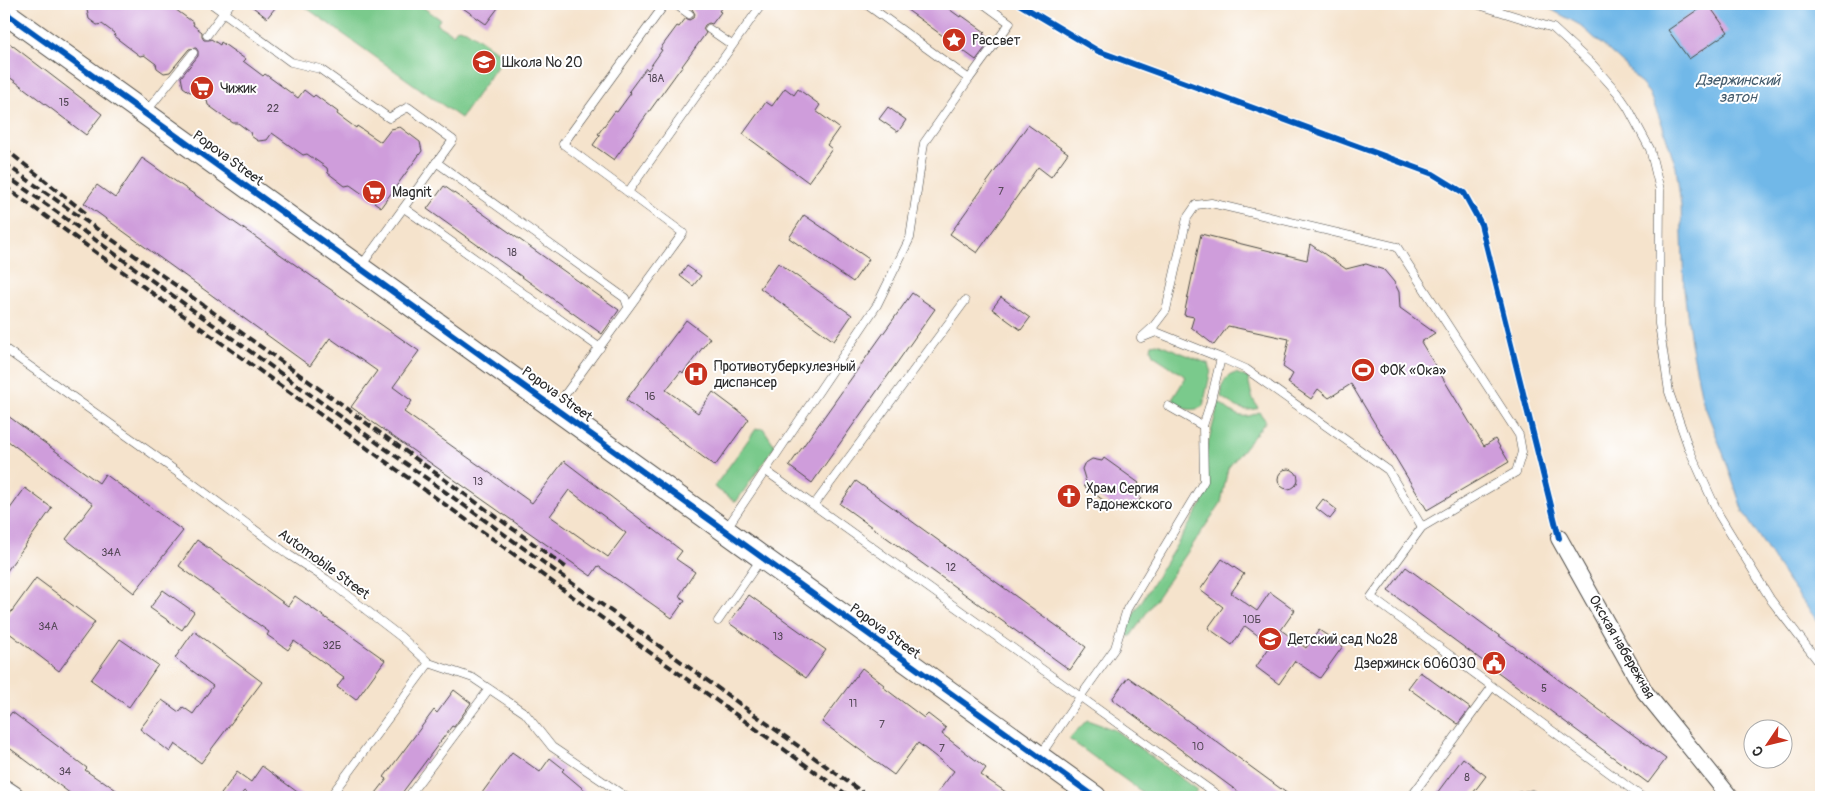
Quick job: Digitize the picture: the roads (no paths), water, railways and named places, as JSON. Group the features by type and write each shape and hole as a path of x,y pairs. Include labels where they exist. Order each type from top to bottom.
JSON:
{"street":[{"name":"Popova Street","path":"4,12 1095,797"},
{"name":"Окская набережная","path":"1559,538 1645,692 1730,797"},
{"path":"4,790 13,797"}],"lane":[{"path":"212,4 292,62 320,69 389,118 408,107 453,140 404,208 372,248 360,268"},
{"path":"207,35 230,4"},
{"path":"555,408 683,233 563,144 665,4"},
{"path":"675,4 689,14"},
{"path":"628,192 762,4"},
{"path":"866,4 969,79"},
{"path":"725,531 877,305 910,238 924,143 1010,23 984,4"},
{"path":"1476,4 1553,28 1592,64 1617,92 1628,108 1650,149 1660,190 1660,324 1668,392 1689,449 1719,515 1772,600 1821,665"},
{"path":"709,28 732,45"},
{"path":"145,114 193,53"},
{"path":"436,162 625,298 628,307"},
{"path":"1422,527 1388,470 1246,369 1156,332 1141,338 1153,327 1166,310 1187,218 1196,205 1211,203 1397,248 1519,435 1522,452 1516,472 1422,527 1370,597 1642,797"},
{"path":"404,208 600,348"},
{"path":"814,505 965,301"},
{"name":"Automobile Street","path":"4,348 154,455 289,556 326,578 401,637 429,663 473,678 525,713 552,747 626,797"},
{"path":"1039,758 1115,648 1127,609 1204,481 1203,426 1221,358"},
{"path":"1168,406 1203,426"},
{"path":"766,471 1220,797"},
{"path":"718,621 762,557"},
{"path":"330,797 429,663"},
{"path":"1412,797 1492,687"},
{"path":"408,797 489,689"},
{"path":"1515,797 1532,794 1537,797"}],"water":[{"name":"Дзержинский затон","path":"1541,4 1821,4 1821,626 1787,580 1743,512 1702,399 1691,343 1684,290 1681,206 1676,167 1662,124 1649,93 1626,66 1580,25"}],"railway":[{"path":"4,148 88,215"},
{"path":"4,163 567,568"},
{"path":"4,174 869,797"},
{"path":"4,186 850,797"}],"place":[{"name":"Рассвет","path":"954,40"},
{"name":"Школа № 20","path":"484,62"},
{"name":"Чижик","path":"202,88"},
{"name":"Magnit","path":"374,192"},
{"name":"ФОК «Ока»","path":"1363,370"},
{"name":"Противотуберкулезный диспансер","path":"696,374"},
{"name":"Храм Сергия Радонежского","path":"1069,496"},
{"name":"Детский сад №28","path":"1270,639"},
{"name":"Дзержинск 606030","path":"1494,663"}]}
